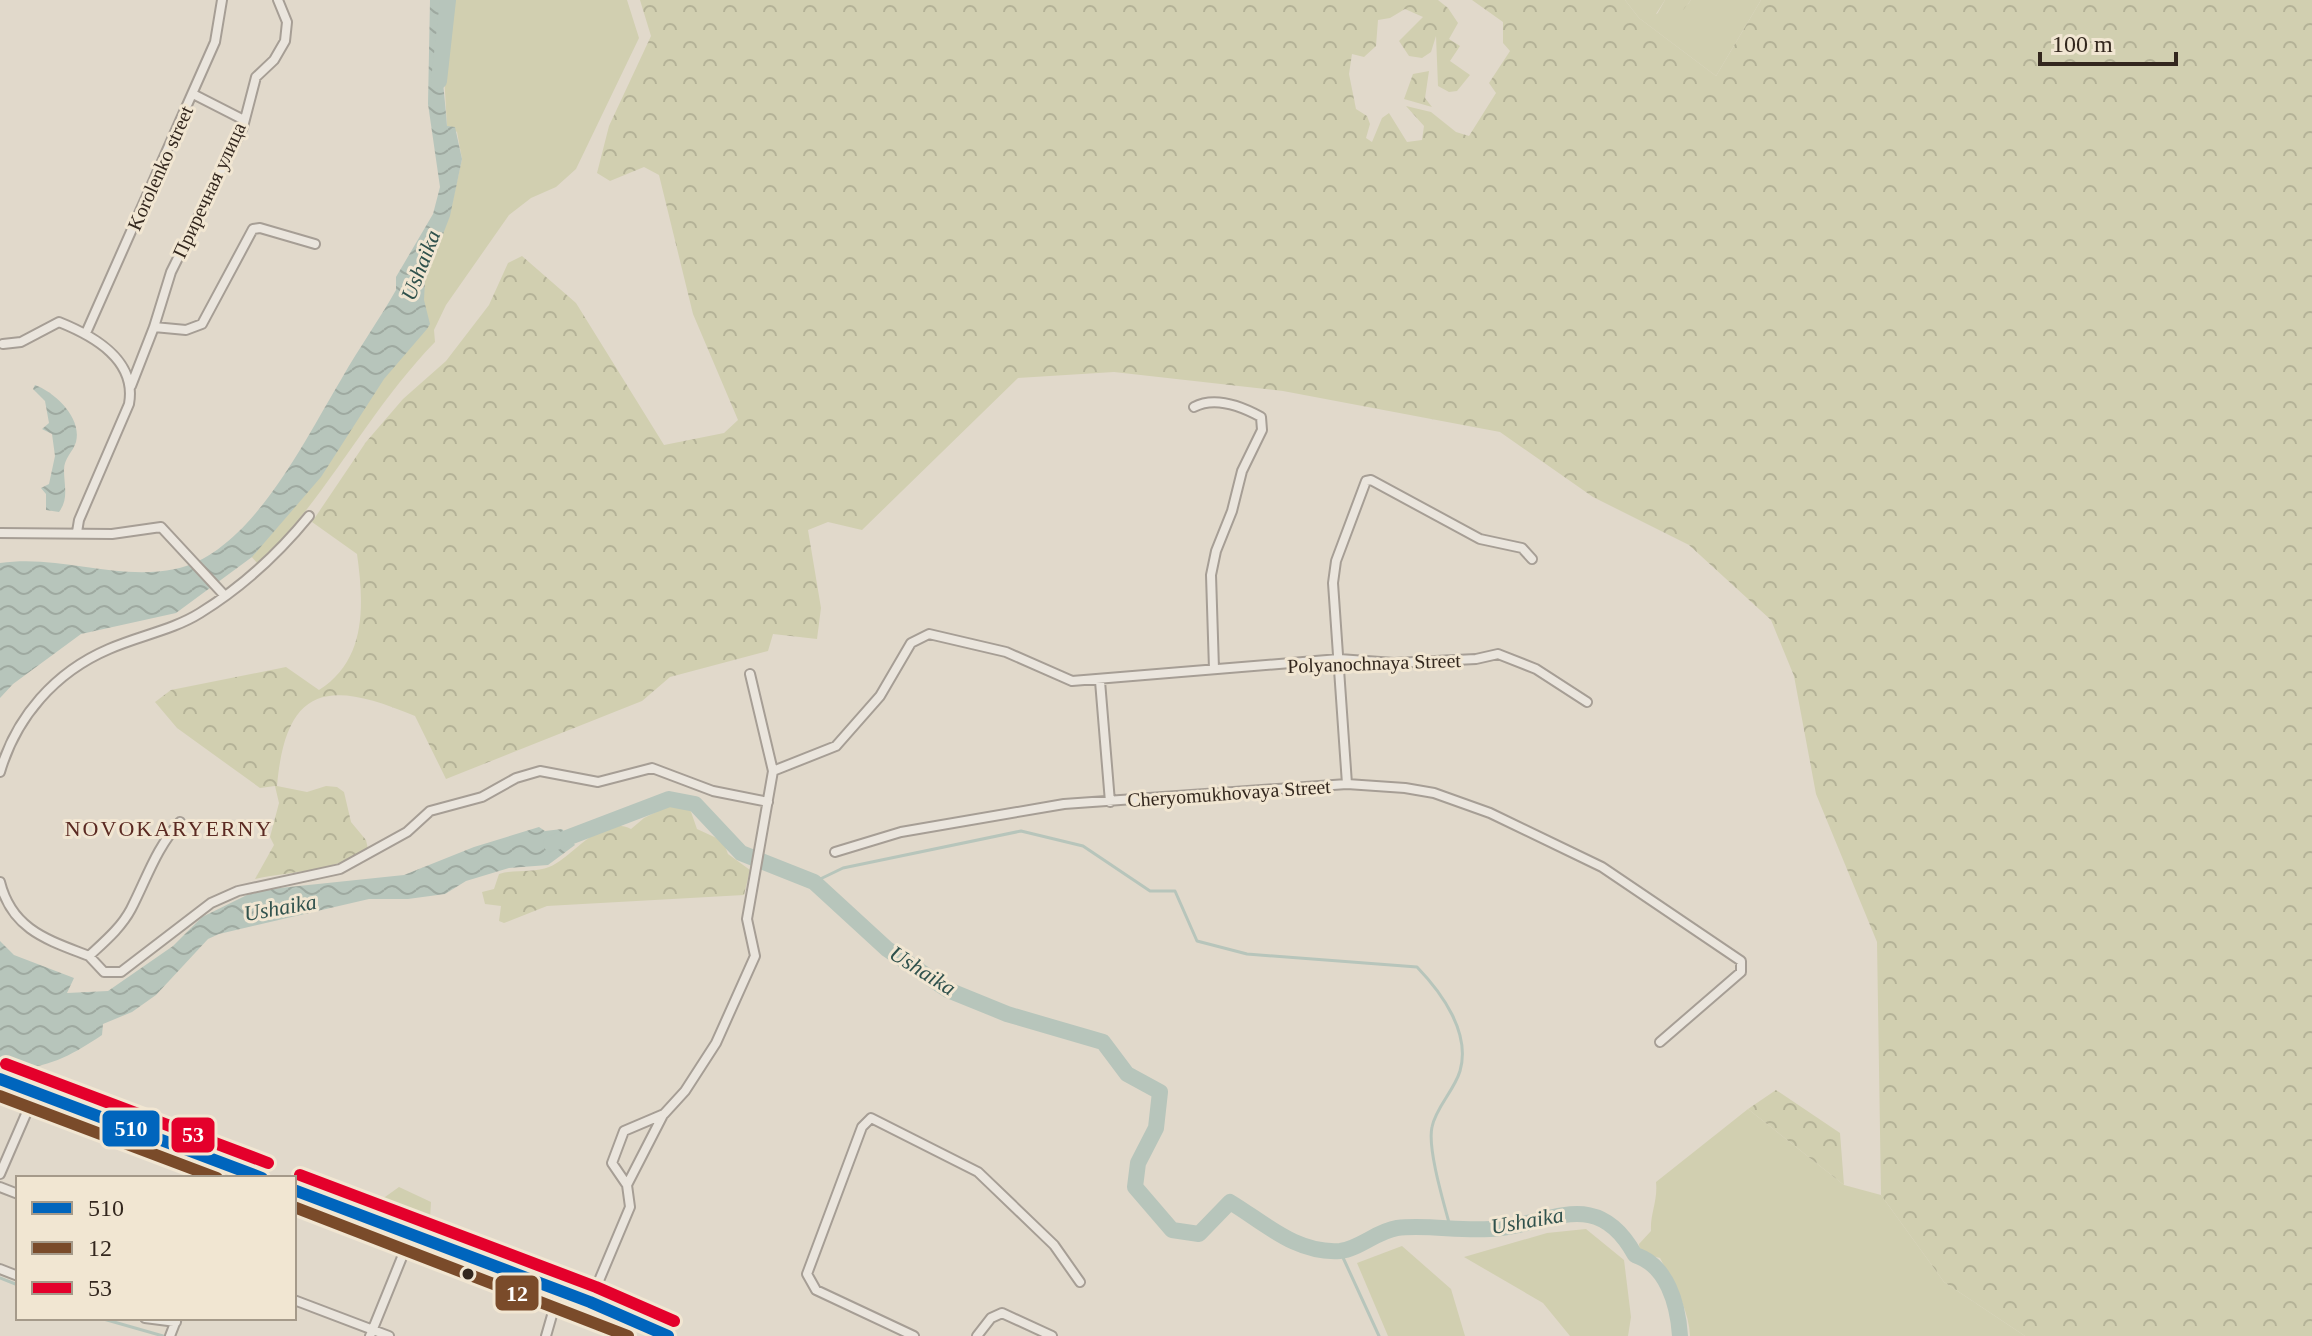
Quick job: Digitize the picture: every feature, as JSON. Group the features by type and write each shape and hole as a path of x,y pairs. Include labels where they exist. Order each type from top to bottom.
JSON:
{"street":[{"name":"Korolenko street","path":"86,333 215,42 222,0"},
{"name":"Приречная улица","path":"131,386 171,272 243,127 242,119 256,77 274,60 285,41 287,22 278,0"},
{"path":"193,94 242,119"},
{"path":"154,327 186,330 202,324 248,234 256,228 315,244"},
{"path":"3,344 21,342 59,322 86,333 113,352 131,386 129,404 79,520 77,532"},
{"path":"1194,407 1205,401 1231,404 1261,417 1262,430 1242,471 1211,575 1214,669"},
{"path":"1347,784 1333,583 1336,561 1366,481 1371,480 1480,539 1522,548 1532,559"},
{"path":"0,772 12,735 25,715 80,665 107,650 197,615 260,568 309,516"},
{"path":"0,533 112,534 156,527 169,532 224,594"},
{"name":"Polyanochnaya Street","path":"773,771 836,746 880,696 911,643 929,634 1006,652 1072,681 1339,659 1394,663 1476,659 1498,654 1536,669 1587,702"},
{"path":"627,1185 664,1114 699,1073 747,976 756,950 747,919 773,771 750,674"},
{"path":"1100,681 1110,802"},
{"path":"0,882 19,921 31,932 89,956 104,972 112,975 121,972 211,903 238,891 340,869 407,832 430,811 482,797 516,778 540,771 598,782 652,768 713,791 768,802"},
{"name":"Cheryomukhovaya Street","path":"835,852 901,832 1064,804 1347,784 1434,793 1490,813 1602,867 1741,961 1741,972 1660,1042"},
{"path":"89,956 109,939 129,912 157,851 180,822"},
{"path":"0,1079 233,1173"},
{"path":"0,1174 36,1091"},
{"path":"590,1302 630,1207 627,1185 612,1163 624,1131 664,1114"},
{"path":"914,1336 816,1290 807,1274 862,1127 875,1119 978,1172 1054,1245 1080,1282"},
{"path":"296,1191 590,1302 644,1331 668,1336"},
{"path":"372,1333 411,1235"},
{"path":"546,1336 559,1291"},
{"path":"296,1301 372,1333 389,1336"},
{"path":"977,1336 991,1318 1002,1313 1052,1336"},
{"path":"170,1336 176,1320"}],"green space":[{"path":"445,0 627,0 639,38 576,169 556,187 531,198 509,215 446,305 434,330 435,342 388,397 305,511 258,564 250,555 420,300 424,280 449,217 462,159 457,132 447,126 444,74 439,57 442,53"},
{"path":"640,0 1438,0 1458,23 1449,39 1460,46 1450,61 1470,75 1457,91 1449,92 1438,86 1436,36 1431,52 1422,58 1409,56 1399,41 1423,17 1405,9 1390,18 1378,20 1376,46 1364,57 1352,54 1349,74 1356,109 1367,116 1370,124 1366,138 1372,142 1382,118 1389,113 1407,142 1422,140 1424,126 1406,106 1431,112 1456,132 1469,136 1496,93 1489,83 1510,51 1503,43 1503,22 1472,0 1625,0 1639,18 1716,76 1761,0 2312,0 2312,1336 2025,1336 1944,1282 1881,1195 1877,942 1816,794 1794,676 1771,620 1689,545 1593,497 1500,432 1283,391 1114,372 1018,378 862,530 828,522 808,530 821,608 817,639 773,634 768,651 670,677 642,701 446,779 415,716 359,697 336,695 318,699 302,709 290,727 282,752 277,786 307,792 326,786 337,787 344,792 351,822 366,840 368,849 355,857 327,866 255,879 274,845 270,837 279,803 275,786 260,788 177,728 155,702 171,690 286,667 319,690 335,678 354,647 359,630 361,592 357,554 312,522 366,442 403,399 446,361 489,305 508,263 522,256 576,303 664,445 724,433 738,420 693,314 659,175 644,167 610,181 597,173 609,126 651,36"},
{"path":"1625,0 1665,0 1656,14 1688,4 1691,0 1761,0 1716,76 1639,18"},
{"path":"1665,0 1691,0 1679,15 1663,23 1656,16"},
{"path":"1429,71 1425,98 1432,107 1404,99 1413,74"},
{"path":"670,805 690,809 697,829 723,841 728,854 750,870 744,895 547,906 504,923 499,921 501,906 485,904 482,892 494,889 499,874 549,867 598,832 620,826 631,829 644,818"},
{"path":"1776,1090 1840,1133 1844,1185 1748,1109"},
{"path":"1748,1109 1844,1185 1881,1195 1944,1282 2025,1336 1690,1336 1683,1306 1660,1258 1640,1253 1639,1244 1651,1231 1656,1182"},
{"path":"399,1187 431,1202 429,1236 364,1212"},
{"path":"1586,1229 1624,1260 1631,1317 1628,1336 1570,1336 1543,1303 1464,1257 1547,1233"},
{"path":"1402,1246 1451,1289 1465,1336 1388,1336 1357,1263"}],"water":[{"path":"430,0 445,0 441,47 447,126 455,127 462,159 450,216 425,281 424,300 430,324 427,329 384,379 321,477 252,557 176,613 81,634 13,684 0,698 0,563 44,562 131,572 175,569 202,559 228,541 273,491 293,461 396,290 396,277 433,214 440,187 428,104"},
{"path":"35,385 66,408 77,433 64,466 65,497 59,512 46,510 46,494 41,488 49,484 55,456 52,434 42,429 49,423 45,401 33,389"},
{"path":"539,827 545,831 562,829 575,845 548,865 509,868 466,881 445,894 408,899 369,899 219,934 208,939 156,995 132,1012 103,1024 102,1035 78,1050 40,1065 0,1065 0,941 14,955 74,978 67,993 108,991 173,946 202,917 247,895 270,889 404,875 474,847"}],"waterway":[{"name":"Ushaika","path":"439,81 448,0"},
{"name":"Ushaika","path":"551,844 669,799 695,804 741,853 814,882 887,949 948,990 1007,1014 1103,1042 1127,1074 1160,1092 1156,1128 1138,1163 1135,1187 1172,1230 1199,1234 1230,1202 1295,1242 1309,1248 1340,1251 1397,1228 1488,1229 1558,1216 1591,1216 1606,1222 1621,1235 1635,1255 1655,1267 1663,1277 1677,1311 1680,1336"},
{"path":"814,882 843,868 1021,831 1083,846 1150,891 1175,891 1197,941 1247,954 1417,967 1452,1014 1461,1042 1460,1071 1434,1120 1431,1137 1437,1178 1451,1230"},
{"path":"1340,1251 1379,1336"},
{"path":"0,1278 16,1284"},
{"path":"107,1320 163,1336"}],"transit line":[{"name":"53","path":"6,1064 268,1163"},
{"name":"510","path":"0,1079 257,1176"},
{"name":"12","path":"0,1096 212,1176"},
{"name":"53","path":"300,1175 596,1287 674,1321"},
{"name":"510","path":"296,1191 590,1302 668,1336"},
{"name":"12","path":"296,1208 628,1336"}],"district":[{"name":"NOVOKARYERNY","path":"169,828"}]}
